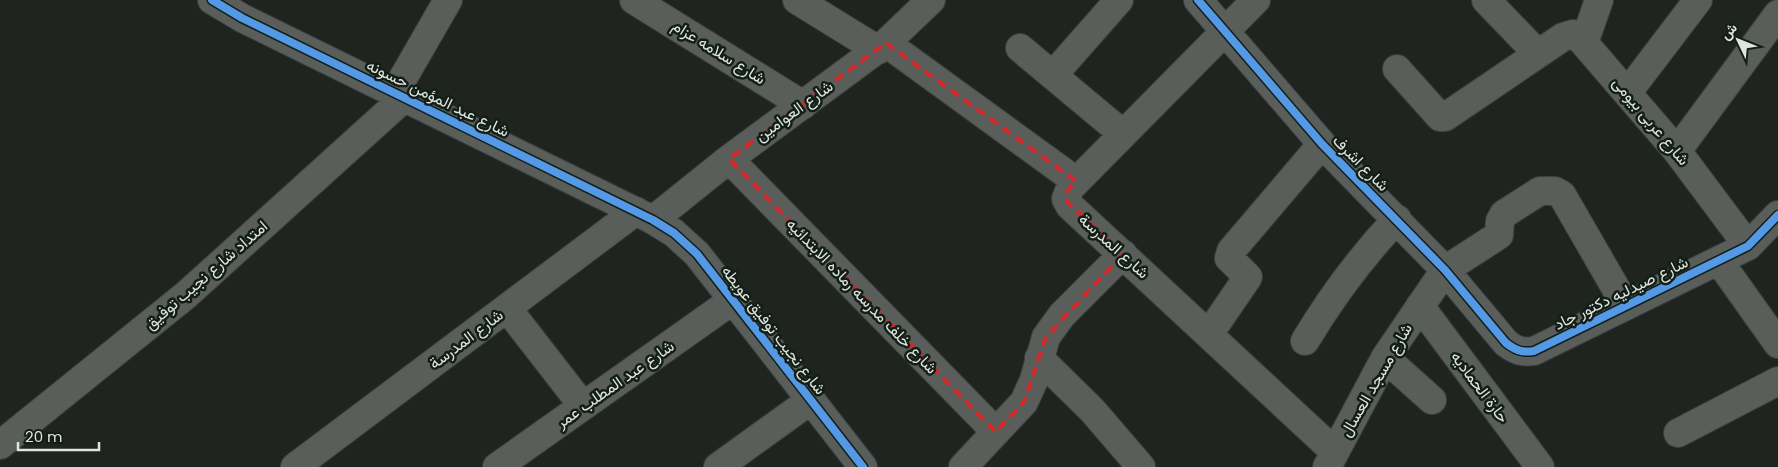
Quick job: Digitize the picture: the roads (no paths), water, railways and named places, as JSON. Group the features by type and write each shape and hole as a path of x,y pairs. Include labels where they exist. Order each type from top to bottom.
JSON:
{"street":[{"name":"شارع عبد المؤمن حسونه","path":"212,0 242,18 645,215"},
{"name":"امتداد شارع نجيب توفيق","path":"0,445 186,295 400,95 448,0"},
{"name":"شارع سلامه عزام","path":"634,0 803,104"},
{"path":"797,0 882,46 1076,181"},
{"name":"شارع العوامين","path":"645,215 729,159 882,46 931,0"},
{"path":"1053,75 1119,0"},
{"name":"شارع اشرف","path":"1198,0 1322,144 1445,270 1506,343"},
{"name":"شارع المدرسة","path":"1256,0 1076,181 1067,191 1068,203 1209,334 1331,459"},
{"path":"1486,0 1538,54"},
{"path":"1584,43 1599,0"},
{"path":"1628,92 1698,0"},
{"path":"1677,150 1778,14"},
{"path":"1397,69 1440,117 1445,118 1568,35 1578,36 1584,43"},
{"name":"شارع عربى بيومى","path":"1584,43 1677,150 1748,246"},
{"path":"1020,48 1123,134"},
{"path":"1209,334 1248,278 1229,258 1231,251 1322,144"},
{"name":"شارع خلف مدرسه رماده الابتدائيه","path":"729,159 996,432"},
{"path":"1445,270 1499,235 1500,221 1504,214 1540,191 1555,191 1562,195 1626,306"},
{"name":"شارع المدرسة","path":"295,467 507,308 645,215"},
{"name":"شارع نجيب توفيق عويطه","path":"645,215 674,233 697,254 863,467"},
{"name":"شارع صيدليه دكتور جاد","path":"1506,343 1520,351 1534,351 1748,246 1778,215"},
{"path":"1305,341 1362,256 1397,219"},
{"path":"962,467 1024,402 1034,380 1046,337 1062,315 1123,254"},
{"path":"1719,261 1777,339"},
{"name":"شارع مسجد العسال","path":"1331,459 1385,358 1445,270"},
{"name":"شارع عبد المطلب عمر","path":"497,467 733,300"},
{"name":"حارة الحماديه","path":"1420,306 1534,464"},
{"path":"507,308 583,406"},
{"path":"1039,358 1092,410 1141,467"},
{"path":"1385,358 1432,400"},
{"path":"1678,433 1778,381"},
{"path":"718,467 811,400"}]}
